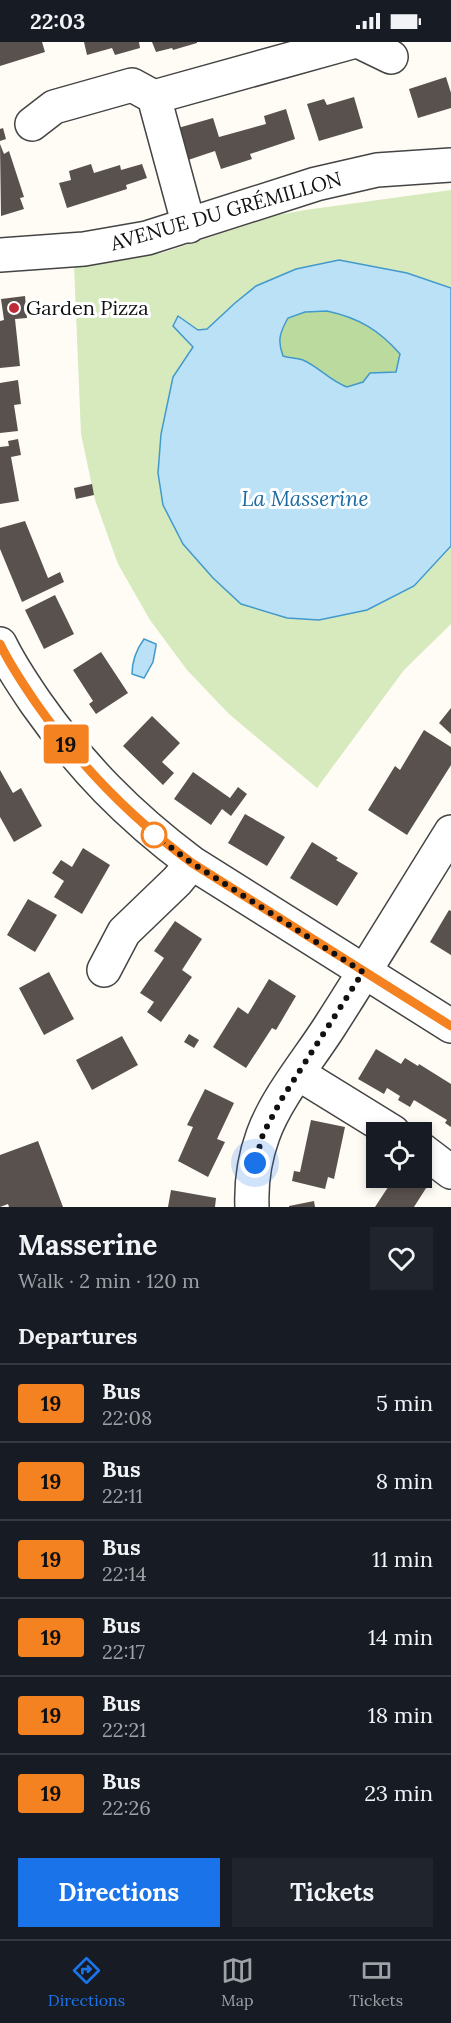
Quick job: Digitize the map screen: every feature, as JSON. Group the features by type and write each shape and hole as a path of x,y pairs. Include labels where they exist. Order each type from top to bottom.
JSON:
{"street":[{"path":"154,98 352,42"},
{"path":"360,42 391,57"},
{"path":"32,124 54,107 132,85 154,98 189,226"},
{"name":"AVENUE DU GRÉMILLON","path":"0,255 84,249 147,238 316,184 377,170 451,165"},
{"path":"0,644 27,690 57,734 96,780 154,835 192,863 451,1026"},
{"path":"252,1207 251,1192 255,1163 263,1134 281,1100 451,832"},
{"path":"104,970 124,932 177,881 192,863"},
{"path":"298,1074 377,1122"},
{"path":"432,1158 451,1172"}],"green space":[{"path":"451,190 451,624 404,670 317,788 229,714 187,670 150,620 118,564 95,500 81,434 74,266 162,253 273,216"},
{"path":"327,311 358,321 384,338 400,354 396,372 370,373 363,382 347,387 308,363 283,356 280,336 288,318 305,312"}],"water":[{"name":"La Masserine","path":"339,260 407,273 451,288 451,546 414,586 367,610 319,620 287,618 241,604 213,578 183,544 163,505 158,473 161,434 173,377 193,347 173,326 178,316 198,330 207,329 256,286 296,269","holes":["327,311 368,326 392,346 400,354 396,372 370,373 363,382 347,387 303,360 283,356 280,337 288,318 305,312"]},
{"path":"144,639 156,646 153,662 144,678 132,674 135,656"}],"building":[{"path":"0,42 42,42 45,52 0,66"},
{"path":"84,42 139,42 140,48 115,55 112,48 87,55"},
{"path":"152,42 197,42 197,43 156,52"},
{"path":"446,77 451,93 451,108 418,118 409,89"},
{"path":"354,97 363,128 319,141 307,104 324,99 327,105"},
{"path":"286,109 295,139 250,154 252,159 221,169 215,151 188,160 178,128 213,118 219,137 266,124 264,116"},
{"path":"3,128 6,139 0,141 0,129"},
{"path":"0,144 4,154 9,151 24,197 20,198 24,209 1,216"},
{"path":"91,164 94,173 120,165 121,170 142,164 147,178 126,185 127,189 67,208 59,183 71,180 69,171"},
{"path":"25,296 27,318 15,319 20,366 0,368 0,321 4,320 1,299"},
{"path":"18,380 21,404 14,405 18,431 0,433 0,383"},
{"path":"18,439 21,455 11,457 19,501 0,504 0,447 9,446 8,441"},
{"path":"92,484 94,495 76,499 74,488"},
{"path":"25,521 48,578 60,572 64,582 22,602 0,549 0,528"},
{"path":"55,595 74,634 44,649 25,610"},
{"path":"101,652 128,693 96,714 89,704 93,701 73,670"},
{"path":"451,708 451,734 439,723"},
{"path":"152,716 180,743 162,762 174,773 163,785 123,746"},
{"path":"424,730 451,747 451,765 407,835 368,810 395,766 400,770"},
{"path":"0,770 13,793 21,788 42,826 14,842 0,817"},
{"path":"193,772 230,798 238,787 247,794 231,816 222,809 211,825 174,799"},
{"path":"245,814 285,837 267,866 228,843"},
{"path":"312,842 358,873 337,906 290,878"},
{"path":"83,848 110,865 82,914 54,897 64,881 52,873 61,860 72,867"},
{"path":"28,899 57,915 35,952 7,935"},
{"path":"449,910 451,911 451,955 430,942"},
{"path":"175,921 202,939 182,970 192,977 161,1022 147,1012 154,1002 140,993 164,958 154,951"},
{"path":"49,972 74,1019 44,1035 19,988"},
{"path":"269,979 296,996 276,1030 272,1028 246,1068 213,1047 238,1007 248,1014"},
{"path":"189,1034 199,1040 194,1048 184,1042"},
{"path":"122,1036 138,1065 92,1090 76,1060"},
{"path":"376,1049 401,1064 405,1058 418,1066 419,1064 451,1084 451,1127 445,1123 447,1120 414,1100 410,1107 398,1100 400,1096 387,1088 384,1094 358,1079"},
{"path":"205,1089 234,1103 217,1139 225,1142 208,1177 178,1161 193,1127 187,1125"},
{"path":"311,1120 345,1127 334,1179 328,1177 325,1189 292,1181 294,1171 300,1172"},
{"path":"38,1141 63,1207 9,1207 8,1204 0,1207 0,1155"},
{"path":"387,1188 426,1188 414,1207 375,1207"},
{"path":"171,1190 216,1198 215,1207 168,1207"},
{"path":"314,1201 315,1207 289,1207 289,1206"}],"bus line":[{"name":"19","path":"0,644 27,690 57,734 96,780 154,835 192,863 451,1026"}],"place":[{"name":"Garden Pizza","path":"14,308"}],"route":[{"path":"154,835 192,863 363,972 330,1027 281,1100 263,1134 255,1163"}]}
